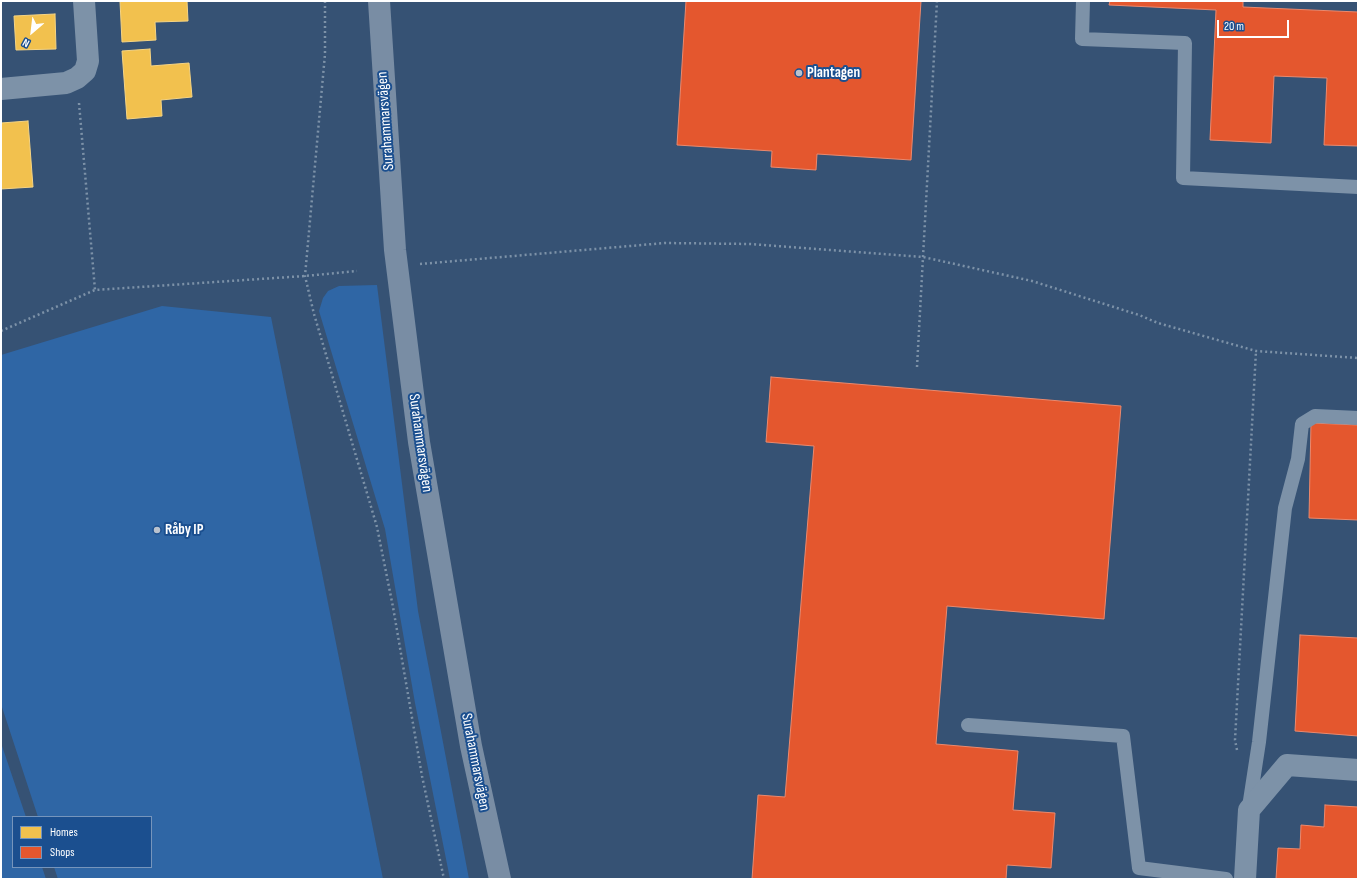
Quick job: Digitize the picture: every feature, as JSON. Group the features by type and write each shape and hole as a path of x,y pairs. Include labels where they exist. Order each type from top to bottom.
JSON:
{"main road":[{"name":"Surahammarsvägen","path":"379,1 395,250 419,442 471,746 500,879"}],"street":[{"path":"1,89 66,83 77,78 85,71 88,61 84,1"},
{"path":"1245,879 1249,810 1287,765 1358,770"}],"lane":[{"path":"1083,1 1082,39 1185,43 1182,178 1358,187"},
{"path":"1249,810 1259,742 1285,508 1298,459 1302,424 1315,416 1358,418"},
{"path":"968,725 1123,736 1139,868 1226,879"}],"path":[{"path":"325,1 325,54 305,276 314,314 377,527 393,607 422,776 444,879"},
{"path":"917,367 937,1"},
{"path":"77,78 95,290"},
{"path":"416,264 665,243 750,244 923,257 1032,281 1139,315 1158,323 1256,351 1358,358"},
{"path":"1,331 95,290 305,276 357,271"},
{"path":"1238,756 1235,740 1256,351"}],"shaded area":[{"path":"377,285 418,611 469,879 450,879 415,703 385,529 319,311 323,298 328,291 339,286"},
{"name":"Råby IP","path":"162,306 271,317 383,879 58,879 54,868 152,868 152,816 38,816 1,704 1,355"},
{"path":"1,743 26,816 12,816 12,868 42,868 46,879 1,879"}],"building: Homes":[{"path":"120,1 187,1 188,21 155,22 156,40 122,42"},
{"path":"55,14 56,49 16,50 14,16"},
{"path":"150,49 151,66 189,63 192,97 161,100 162,116 127,119 122,51"},
{"path":"28,121 33,187 1,189 1,123"}],"building: Shops":[{"name":"Plantagen","path":"686,1 921,1 911,160 817,154 816,170 771,167 772,151 677,145"},
{"path":"1110,1 1243,1 1243,7 1358,12 1358,146 1324,145 1327,78 1274,76 1271,143 1210,140 1216,10 1109,5"},
{"path":"771,377 1121,406 1104,619 947,606 936,744 1018,751 1013,810 1055,813 1051,868 1007,865 1006,879 752,879 758,795 785,797 814,446 766,442"},
{"path":"1311,423 1358,425 1358,520 1309,518"},
{"path":"1300,635 1358,638 1358,736 1295,731"},
{"path":"1325,805 1358,807 1358,879 1276,879 1278,848 1300,849 1301,825 1324,827"}],"place":[{"name":"Plantagen","path":"799,73"},
{"name":"Råby IP","path":"157,530"}]}
